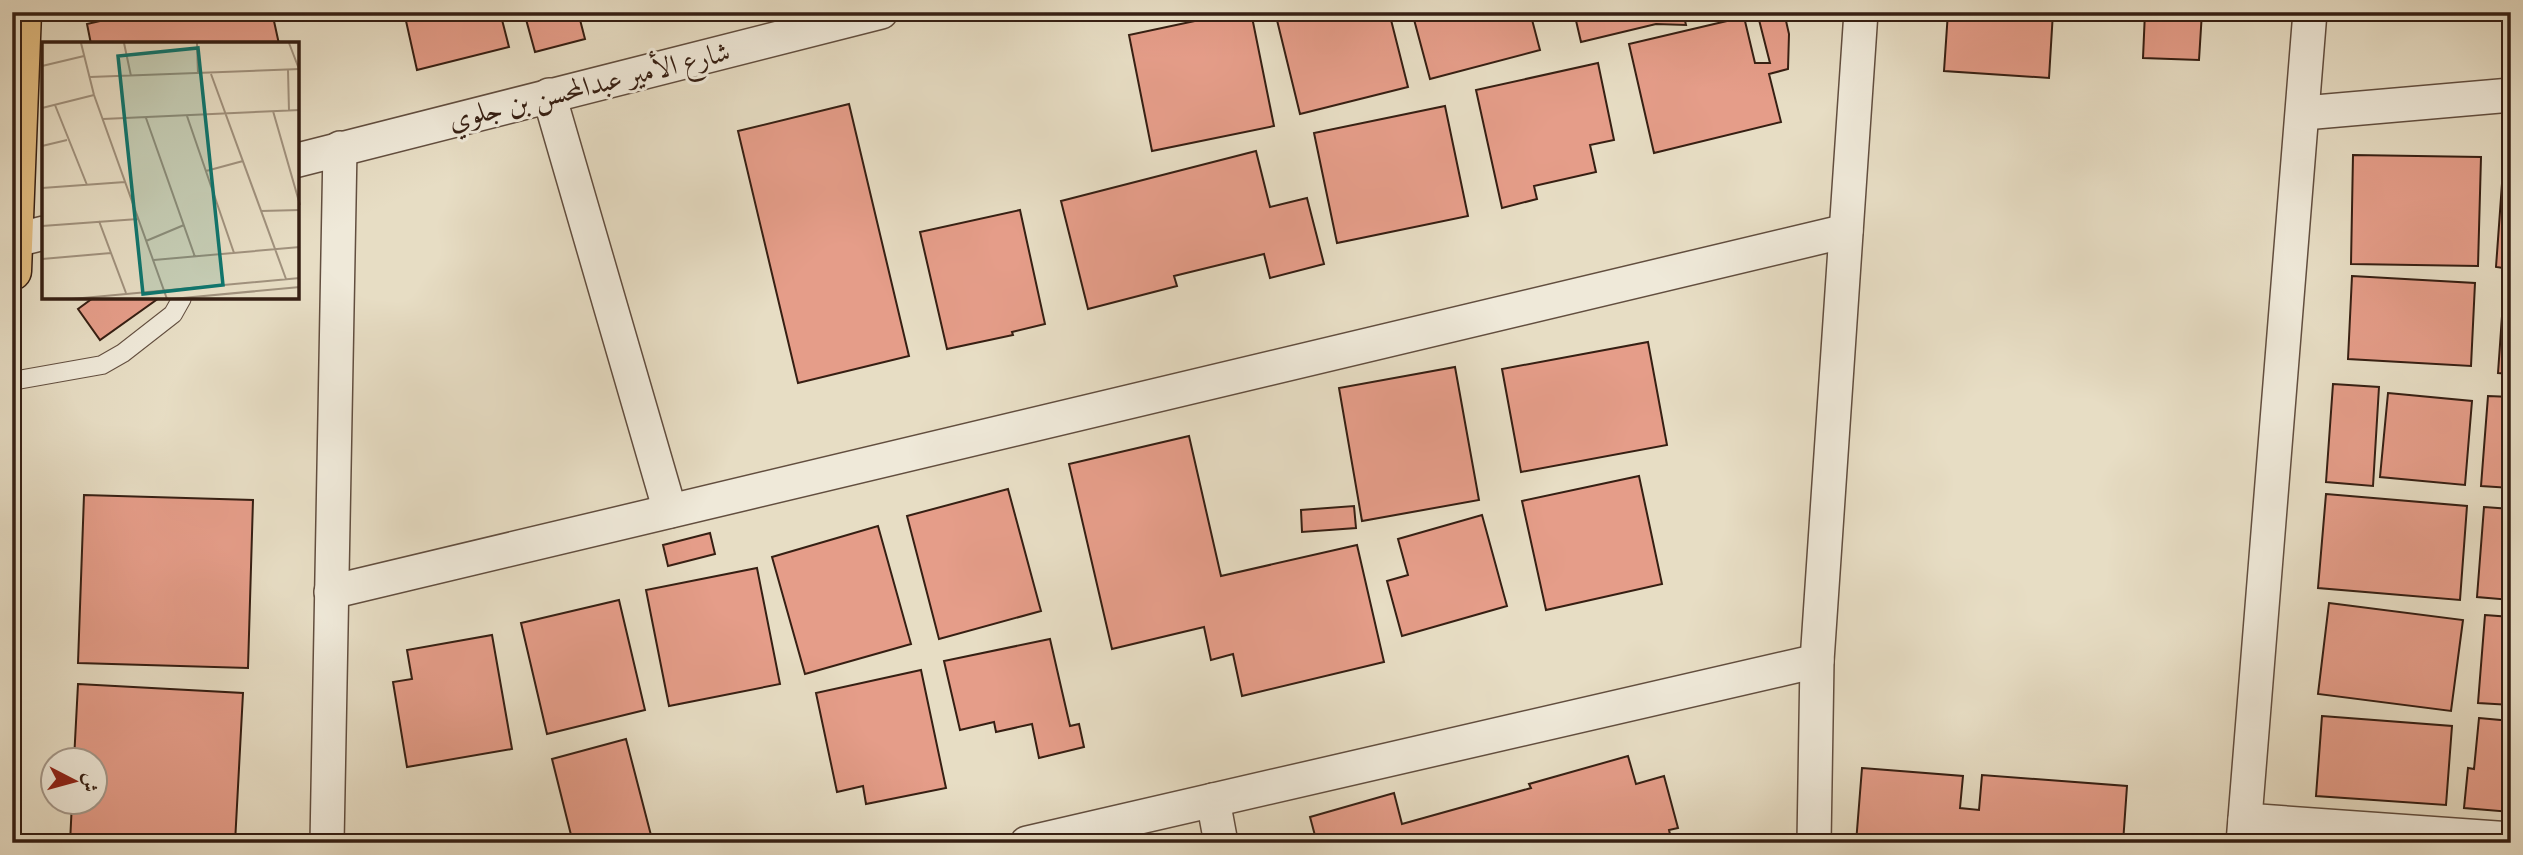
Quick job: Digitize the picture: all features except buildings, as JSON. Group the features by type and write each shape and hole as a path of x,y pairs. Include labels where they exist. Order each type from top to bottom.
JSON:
{"main road":[{"path":"12,271 22,12"}],"street":[{"name":"شارع الأمير عبدالمحسن بن جلوي","path":"299,160 549,95 794,23 881,12"},
{"path":"1814,843 1817,661 1861,12"},
{"path":"2310,12 2304,113 2244,831 2511,839"},
{"path":"549,95 670,511"},
{"path":"2304,113 2511,95"},
{"path":"327,843 341,148"},
{"path":"331,592 1846,231"},
{"path":"12,242 42,234"},
{"path":"1027,843 1817,661"},
{"path":"1213,800 1221,843"}],"lane":[{"path":"12,381 102,365 123,353 173,314 181,299"}]}
